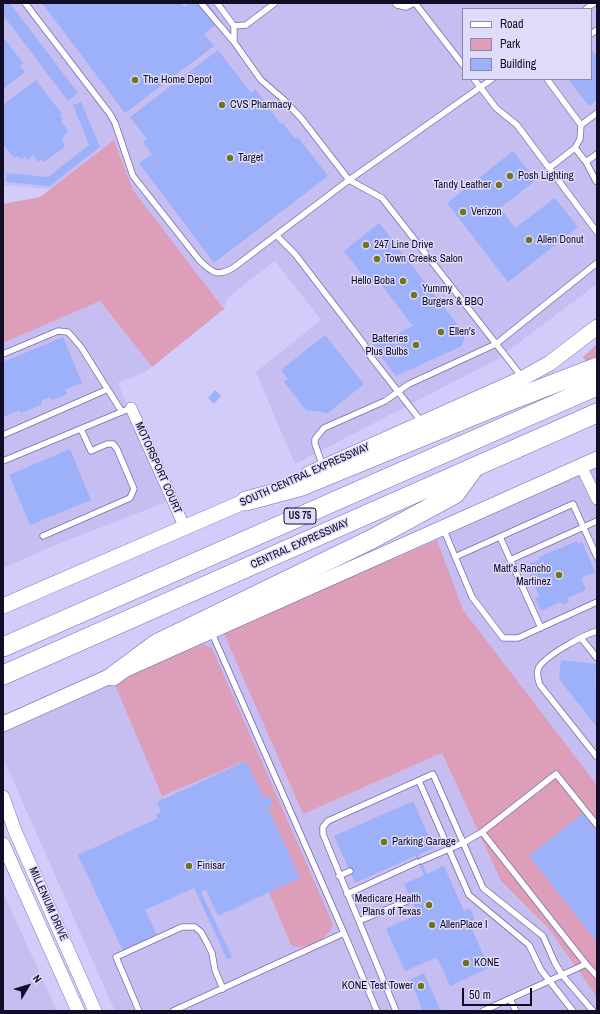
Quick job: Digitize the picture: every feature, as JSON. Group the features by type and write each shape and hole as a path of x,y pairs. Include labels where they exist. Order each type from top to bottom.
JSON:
{"highway":[{"path":"246,501 302,486 509,401 597,367"},
{"name":"US 75","path":"3,647 597,386"},
{"name":"CENTRAL EXPRESSWAY","path":"3,675 597,413"},
{"path":"113,676 156,644 374,538 455,494 475,467"}],"main road":[{"name":"SOUTH CENTRAL EXPRESSWAY","path":"3,606 185,528 523,378 550,363 597,327"},
{"path":"3,724 597,459"}],"street":[{"name":"MOTORSPORT COURT","path":"126,410 185,528"},
{"path":"581,466 596,493"},
{"name":"MILLENIUM DRIVE","path":"3,797 15,831 95,1011"},
{"name":"MILLENIUM DRIVE","path":"3,844 78,1011"}],"lane":[{"path":"25,3 110,114 115,123 133,176 200,261 209,269 217,273 224,273 277,236 349,180 491,80"},
{"path":"201,3 234,42 262,80 301,118 349,180 382,198 523,378"},
{"path":"217,3 234,26 234,42"},
{"path":"234,26 246,25 275,3"},
{"path":"395,3 397,6 406,7 415,3 462,64"},
{"path":"475,80 496,108 517,125 597,232"},
{"path":"548,80 581,125 580,139 575,148 549,168"},
{"path":"581,125 597,113"},
{"path":"575,148 586,162 596,181"},
{"path":"586,162 597,154"},
{"path":"277,236 294,254 364,344 371,357 423,423"},
{"path":"323,467 315,444 315,439 324,428 385,401 409,384 496,344 597,263"},
{"path":"3,354 58,331 68,332 80,347 106,390 126,410 3,461"},
{"path":"3,435 106,390"},
{"path":"43,536 130,498 133,494 134,489 118,449 113,444 107,444 91,451 80,429"},
{"path":"455,557 573,504 597,557"},
{"path":"510,560 597,521"},
{"path":"443,528 472,597 503,638 518,638 597,602"},
{"path":"500,537 540,628"},
{"path":"210,631 377,1011"},
{"path":"597,631 581,638 546,661 538,668 537,678 540,685 597,757"},
{"path":"581,638 597,658"},
{"path":"396,1011 339,876 323,834 323,827 328,821 433,774 483,888 543,936 555,963 593,1011"},
{"path":"347,894 419,861 463,843 482,832 556,774 597,825"},
{"path":"419,781 469,895 529,944 541,970 573,1011"},
{"path":"482,832 597,976"},
{"path":"339,876 350,871"},
{"path":"359,921 407,901"},
{"path":"139,1011 116,957 182,927 195,927 201,932 212,953 215,970 223,989"},
{"path":"173,1011 344,933"},
{"path":"483,1011 549,981 564,976 586,964"},
{"path":"510,999 516,1011"}],"shaded area":[{"path":"3,3 597,3 597,284 496,360 295,464 256,372 321,320 275,261 227,298 224,309 133,190 114,140 50,189 3,185"},
{"path":"100,301 152,367 145,372 118,383 166,502 48,548 3,568 3,343"},
{"path":"597,468 597,785 462,610 437,540"},
{"path":"223,632 303,814 442,753 501,881 548,928 597,997 597,1011 115,1011 3,758 3,732 113,680"},
{"path":"3,892 57,1011 3,1011"}],"green space":[{"path":"114,140 133,190 224,309 152,367 100,301 3,343 3,204 40,197"},
{"path":"597,344 597,363 589,366 583,357"},
{"path":"437,540 463,610 597,785 597,997 548,928 501,881 442,753 303,814 223,632"},
{"path":"200,643 212,648 333,924 331,929 322,939 310,945 297,947 291,945 268,890 297,877 245,761 162,796 113,680"}],"building":[{"path":"3,3 10,3 78,93 68,101 3,15"},
{"name":"The Home Depot","path":"42,3 181,3 184,7 190,3 208,3 221,21 204,34 214,46 125,113"},
{"path":"3,37 23,63 20,66 25,72 3,89"},
{"name":"Target","path":"218,50 251,93 255,89 281,124 283,123 295,139 298,137 328,176 214,263 139,163 152,154 143,142 147,139 130,117"},
{"path":"592,50 597,57 597,100 589,106 569,80 592,80"},
{"path":"36,80 62,114 60,116 63,119 61,121 68,131 62,139 65,147 44,162 42,159 38,162 33,155 27,160 25,156 21,159 18,156 14,158 3,144 3,105"},
{"path":"81,102 100,147 50,186 6,182 7,173 48,177 89,145 73,105"},
{"path":"513,151 536,180 500,208 515,228 555,198 578,227 508,282 447,203"},
{"path":"379,223 465,334 462,346 396,376 372,345 413,326 377,279 370,285 344,251"},
{"path":"325,335 364,384 328,413 306,410 284,382 288,379 281,370"},
{"path":"63,337 82,383 65,390 67,394 52,400 50,397 41,401 42,404 21,413 20,410 3,417 3,362"},
{"path":"215,390 221,396 214,404 208,398"},
{"path":"70,449 91,500 30,525 9,475"},
{"name":"Matt’s Rancho Martinez","path":"577,541 578,544 582,542 595,572 581,578 586,590 567,598 569,602 562,605 561,602 541,611 535,598 539,596 526,565 540,559 539,557"},
{"path":"561,660 597,664 595,684 597,686 597,727 559,679"},
{"name":"Finisar","path":"246,761 264,798 269,796 273,805 268,808 300,878 218,916 206,890 201,892 232,957 227,959 194,888 145,910 157,935 123,951 78,855 158,818 156,815 161,812 157,802"},
{"path":"413,801 434,848 418,855 427,874 444,866 464,911 470,908 475,919 469,922 489,968 450,986 437,957 405,971 386,929 418,914 404,884 424,875 415,856 355,883 334,836"},
{"path":"583,813 597,832 597,942 529,856"},
{"path":"424,973 441,1011 423,1011 410,980"}],"place":[{"name":"The Home Depot","path":"135,80"},
{"name":"CVS Pharmacy","path":"222,105"},
{"name":"Target","path":"230,158"},
{"name":"Posh Lighting","path":"510,176"},
{"name":"Tandy Leather","path":"499,185"},
{"name":"Verizon","path":"463,212"},
{"name":"Allen Donut","path":"529,240"},
{"name":"247 Line Drive","path":"366,245"},
{"name":"Town Creeks Salon","path":"377,259"},
{"name":"Hello Boba","path":"403,281"},
{"name":"Yummy Burgers & BBQ","path":"414,295"},
{"name":"Ellen's","path":"441,332"},
{"name":"Batteries Plus Bulbs","path":"416,345"},
{"name":"Matt’s Rancho Martinez","path":"559,575"},
{"name":"Parking Garage","path":"384,842"},
{"name":"Finisar","path":"189,866"},
{"name":"Medicare Health Plans of Texas","path":"429,905"},
{"name":"AllenPlace I","path":"432,925"},
{"name":"KONE","path":"466,963"},
{"name":"KONE Test Tower","path":"421,986"}]}
